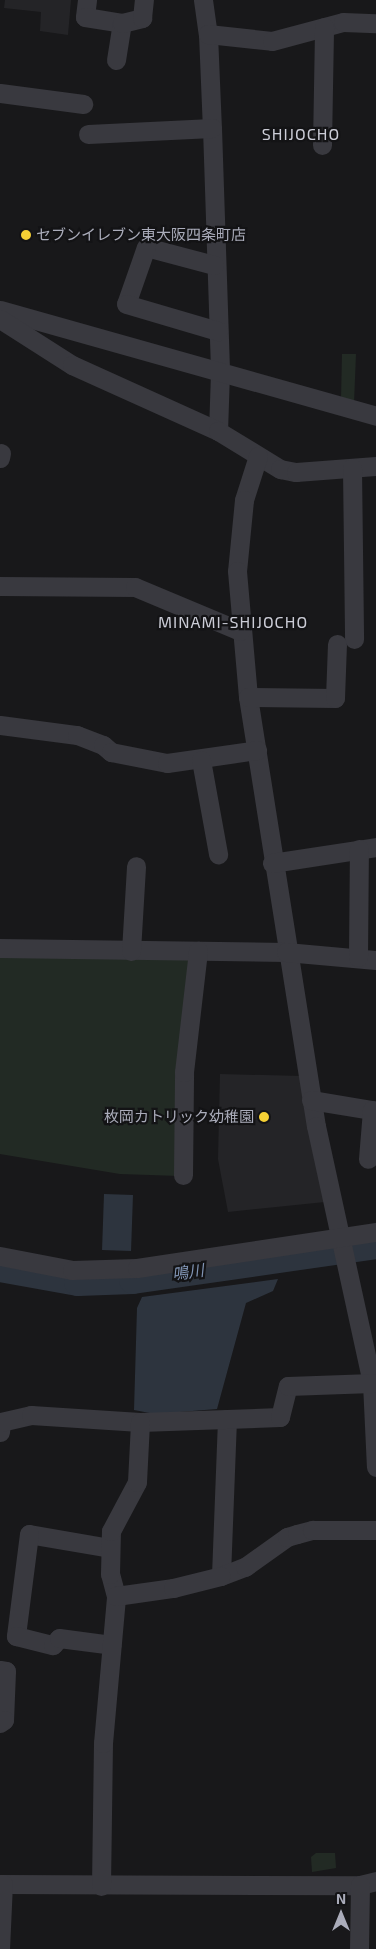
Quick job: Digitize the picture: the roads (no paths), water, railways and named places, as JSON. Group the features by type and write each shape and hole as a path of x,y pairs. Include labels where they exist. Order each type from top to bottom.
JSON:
{"street":[{"path":"88,0 86,17 122,24 142,18 144,0"},
{"path":"203,0 208,34 212,128 214,265 220,372 218,431"},
{"path":"208,34 272,41 343,22 376,23"},
{"path":"116,60 122,24"},
{"path":"322,145 324,27"},
{"path":"0,93 83,104"},
{"path":"88,134 212,128"},
{"path":"214,265 146,247 126,304 218,331"},
{"path":"0,310 376,416"},
{"path":"0,319 72,365 218,431 280,469 296,472 376,466"},
{"path":"258,456 241,518 237,571 240,631 272,863 311,1100 374,1390 376,1467"},
{"path":"248,697 335,698 345,642 352,468"},
{"path":"0,586 135,588 240,631"},
{"path":"0,725 77,736 103,745 111,752 167,763 201,760 257,750"},
{"path":"201,760 218,854"},
{"path":"0,948 286,952 367,958 368,848 272,863"},
{"path":"131,951 136,866"},
{"path":"183,1175 184,1072 198,951"},
{"path":"311,1100 372,1110 368,1160"},
{"path":"0,1256 72,1270 137,1268 342,1243 376,1232"},
{"path":"0,1432 1,1422 31,1415 140,1422 280,1417 288,1386 374,1390"},
{"path":"221,1576 227,1419"},
{"path":"101,1886 102,1743 116,1596 110,1574 111,1531 137,1482 140,1422"},
{"path":"116,1596 173,1588 221,1576 245,1567 287,1537 304,1532 376,1530"},
{"path":"110,1548 29,1534 16,1636 52,1644 59,1638 112,1644"},
{"path":"0,1670 6,1671 4,1720 0,1723"},
{"path":"0,1949 2,1884 101,1886 368,1883 359,1949"}],"waterway":[{"name":"鳴川","path":"0,1268 78,1282 133,1280 376,1245"}],"place":[{"name":"セブンイレブン東大阪四条町店","path":"26,235"},
{"name":"枚岡カトリック幼稚園","path":"264,1117"}],"district":[{"name":"SHIJOCHO","path":"301,134"},
{"name":"MINAMI-SHIJOCHO","path":"233,622"}]}
